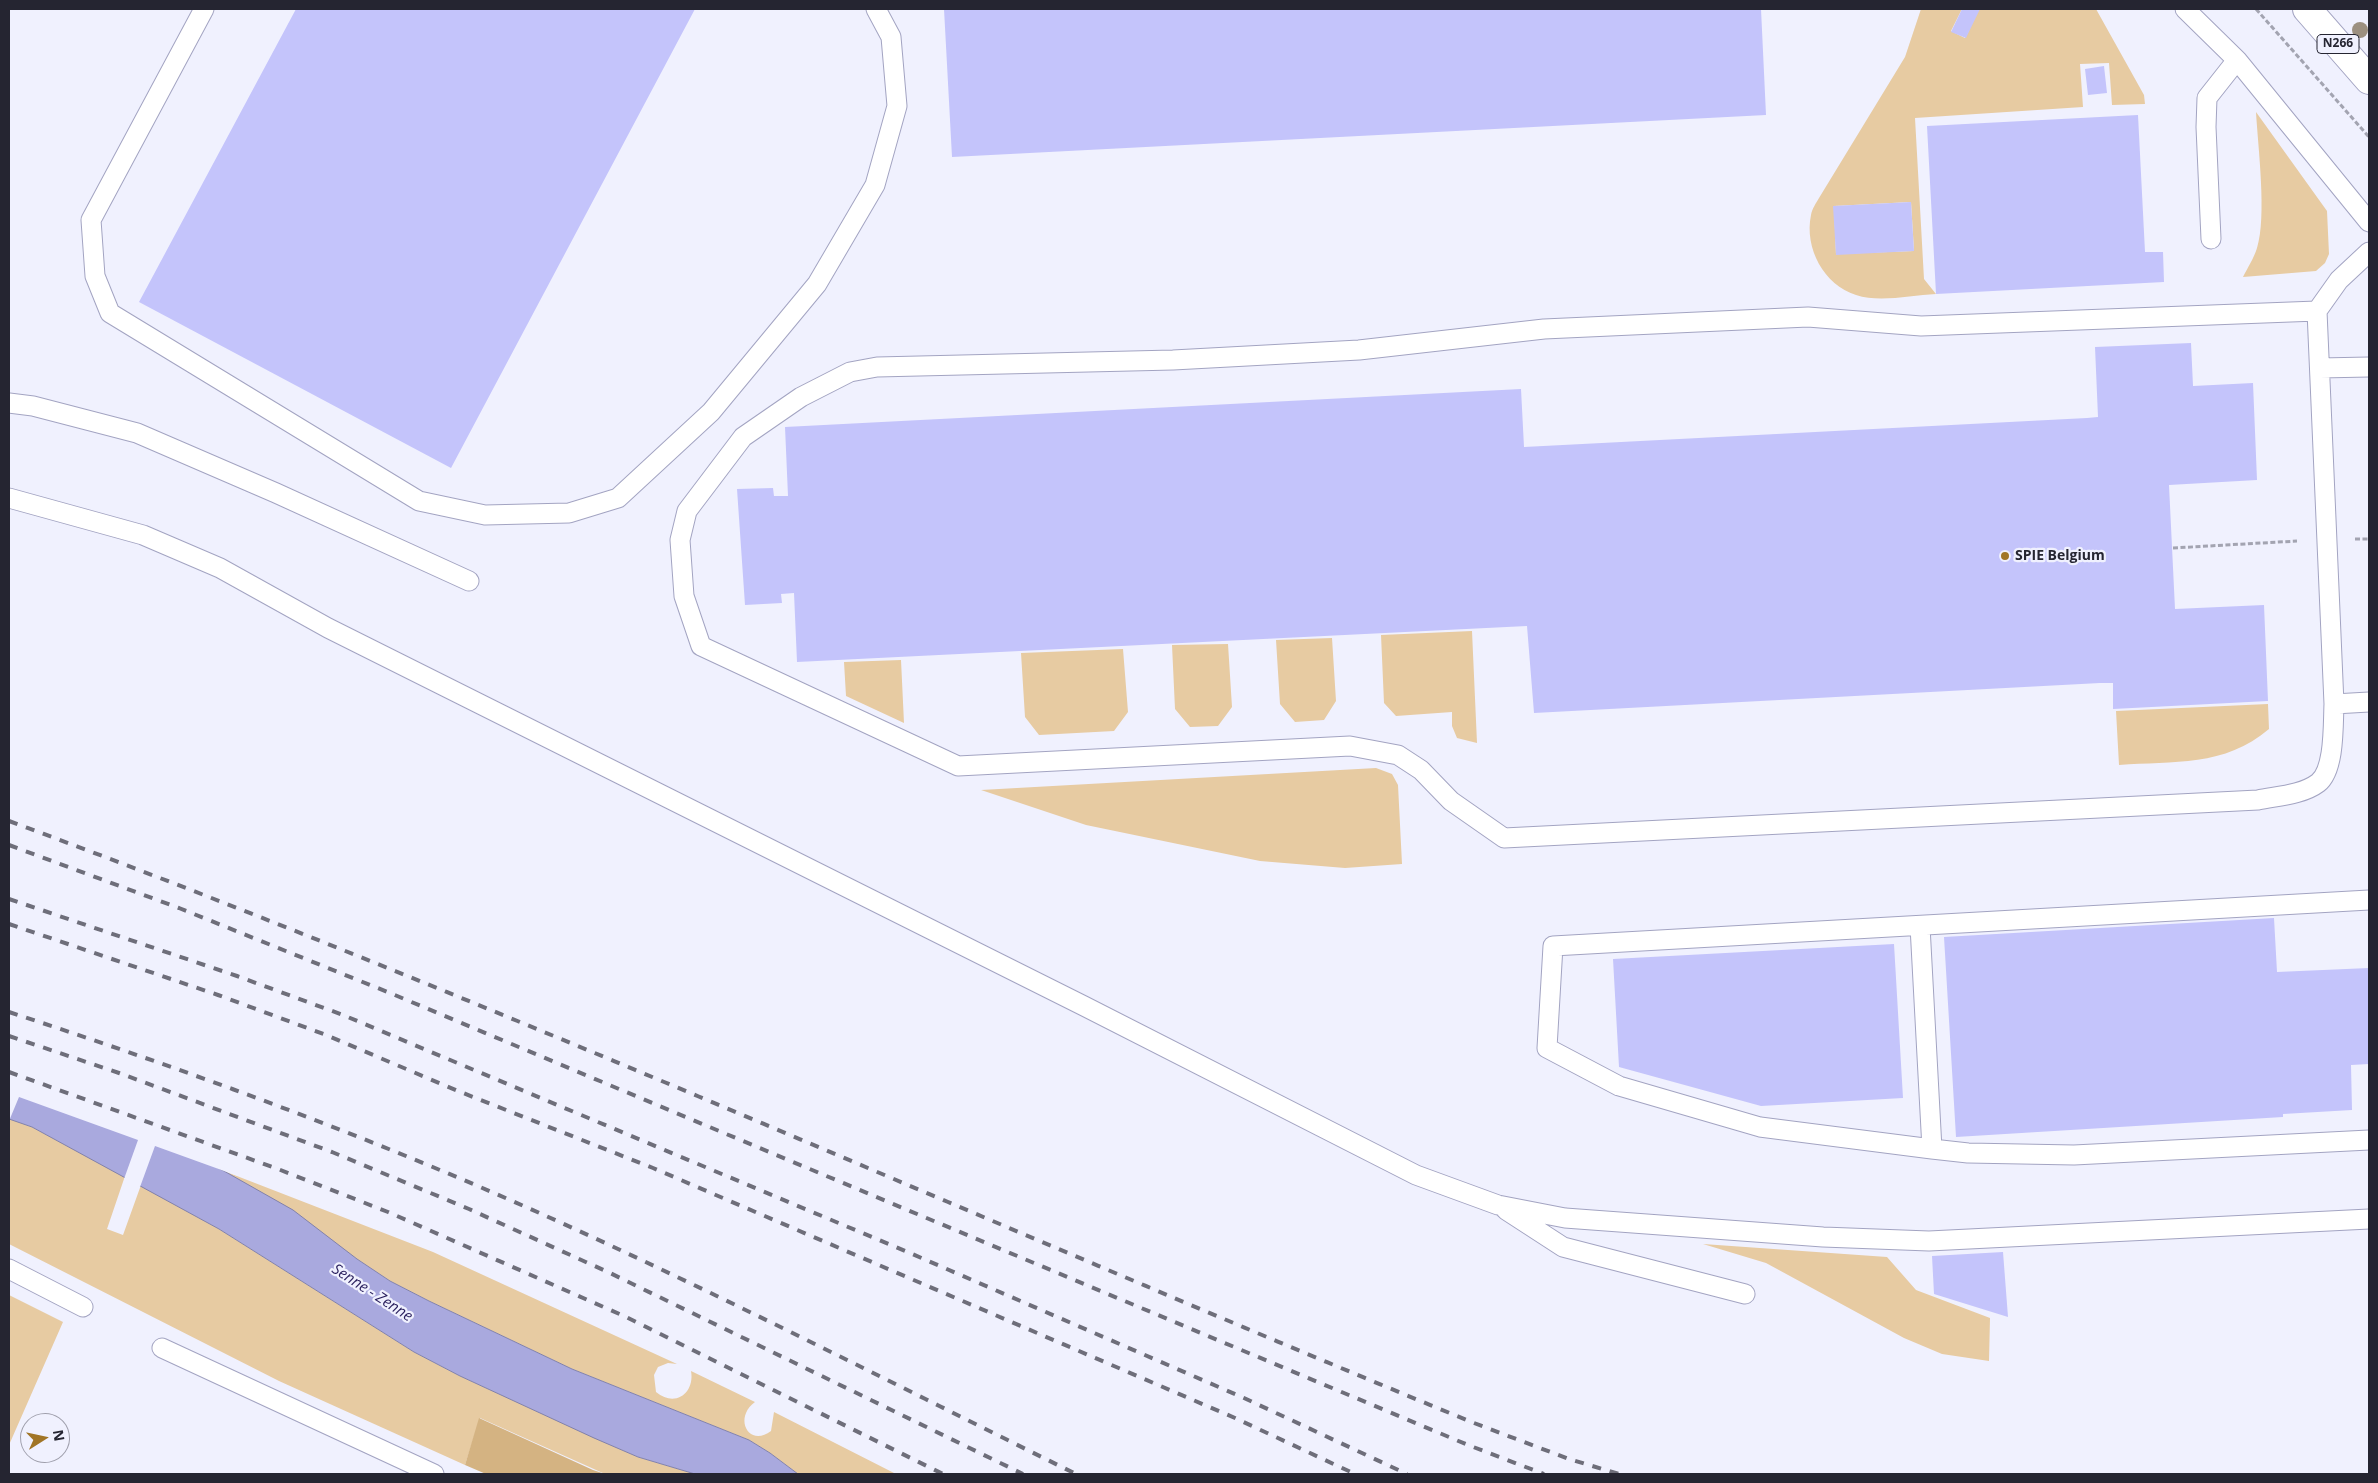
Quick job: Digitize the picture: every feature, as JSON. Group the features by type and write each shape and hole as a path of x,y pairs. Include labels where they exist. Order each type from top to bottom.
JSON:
{"main road":[{"name":"N266","path":"2307,9 2369,80"}],"lane":[{"path":"204,9 92,220 95,276 110,313 419,501 485,515 569,513 618,498 711,412 818,284 875,184 897,106 891,37 876,9"},
{"path":"2185,9 2236,60 2369,222"},
{"path":"2211,239 2206,127 2207,98 2236,60"},
{"path":"2317,311 1921,326 1799,317 1544,329 1359,350 1173,360 877,367 850,372 801,397 743,437 687,511 680,540 684,596 701,646 958,766 1350,746 1398,755 1421,770 1451,801 1504,838 2258,800 2299,792 2319,782 2331,760 2334,704 2317,311 2339,280 2369,252"},
{"path":"2320,368 2369,367"},
{"path":"9,403 33,406 138,433 276,493 469,581"},
{"path":"9,498 143,535 220,568 328,628 1093,1010 1416,1175 1498,1205 1565,1218 1823,1237 1929,1241 2369,1219"},
{"path":"2334,704 2369,702"},
{"path":"2369,900 1553,946 1546,1048 1619,1086 1760,1127 1932,1149 1968,1153 2074,1154 2369,1140"},
{"path":"1920,926 1932,1149"},
{"path":"1498,1205 1563,1247 1744,1294"},
{"path":"9,1269 83,1307"},
{"path":"162,1348 434,1474"}],"path":[{"path":"2256,9 2369,137"},
{"path":"2172,548 2328,539 2369,539"}],"shaded area":[{"path":"1921,9 1962,9 1951,31 1965,38 1978,9 2096,9 2144,95 2145,104 2112,105 2109,63 2080,64 2083,107 1915,118 1924,279 1936,294 1885,298 1865,297 1856,295 1834,283 1819,264 1811,240 1811,215 1813,208 1905,57","holes":["1911,202 1914,251 1836,254 1834,206"]},
{"path":"2256,112 2327,211 2329,254 2325,263 2316,271 2243,277 2253,259 2260,235 2262,201"},
{"path":"1472,631 1477,743 1457,738 1452,726 1452,712 1396,716 1384,703 1381,635"},
{"path":"1332,638 1336,701 1324,720 1295,722 1280,704 1276,640"},
{"path":"1228,644 1232,707 1218,726 1190,727 1175,709 1172,645"},
{"path":"1123,649 1128,712 1114,731 1039,735 1025,717 1021,653"},
{"path":"901,660 904,723 846,696 844,662"},
{"path":"2268,704 2269,729 2235,750 2198,760 2119,765 2116,711"},
{"path":"1376,768 1392,774 1398,785 1402,864 1345,868 1260,861 1086,825 981,790"},
{"path":"10,1119 32,1127 125,1176 107,1229 123,1235 141,1185 219,1229 414,1352 460,1376 638,1457 695,1474 605,1474 480,1418 465,1465 279,1381 9,1244"},
{"path":"224,1171 433,1252 677,1364 668,1363 658,1367 654,1375 656,1392 663,1397 676,1398 687,1392 690,1386 691,1371 755,1402 748,1409 745,1416 746,1429 750,1434 756,1436 763,1435 771,1431 774,1412 896,1474 798,1474 749,1440 572,1369 390,1281"},
{"path":"1703,1244 1887,1257 1916,1290 1990,1318 1989,1361 1942,1354 1904,1338 1766,1263"},
{"path":"9,1295 63,1322 23,1413 20,1413 20,1420 9,1445"},
{"path":"479,1418 605,1474 486,1474 465,1465"}],"water":[{"name":"Senne - Zenne","path":"9,1061 224,1171 293,1210 357,1259 390,1281 572,1369 749,1440 798,1474 695,1474 638,1457 460,1376 414,1352 219,1229 32,1127 9,1119"}],"pier":[{"path":"9,1058 51,1074 101,1097 238,1176 155,1146 140,1187 124,1179 138,1140 19,1097 9,1121"}],"building":[{"path":"296,9 695,9 451,468 139,302"},
{"path":"944,9 1761,9 1766,115 952,157"},
{"path":"1962,9 1980,9 1966,38 1951,32"},
{"path":"2104,66 2107,93 2088,95 2085,69"},
{"path":"2138,115 2145,252 2163,252 2164,282 1936,294 1927,126"},
{"path":"1911,202 1914,251 1836,255 1833,206"},
{"path":"2191,343 2193,386 2253,383 2257,480 2169,485 2175,609 2264,605 2268,701 2113,709 2113,683 2100,683 1534,713 1527,626 797,662 794,593 781,594 782,603 745,605 737,489 773,488 774,496 788,496 785,427 1521,389 1524,447 2087,418 2098,417 2095,347"},
{"path":"2274,918 2277,972 2369,968 2369,1064 2351,1065 2352,1110 2283,1114 2283,1117 1956,1137 1944,937"},
{"path":"1894,944 1903,1098 1761,1106 1619,1067 1613,959"},
{"path":"2003,1252 2008,1317 1934,1294 1932,1256"}],"railway":[{"path":"9,821 194,891 561,1039 1474,1423 1569,1459 1619,1474"},
{"path":"9,845 179,908 390,993 1468,1445 1544,1474"},
{"path":"9,899 237,976 343,1015 910,1253 1244,1398 1407,1474"},
{"path":"9,924 218,995 326,1035 458,1091 653,1168 1235,1418 1355,1474"},
{"path":"9,1012 225,1086 367,1140 507,1199 702,1289 1076,1474"},
{"path":"9,1036 119,1073 332,1152 469,1209 610,1273 1023,1474"},
{"path":"9,1072 278,1169 388,1212 624,1316 943,1474"}],"place":[{"name":"SPIE Belgium","path":"2005,556"}]}
